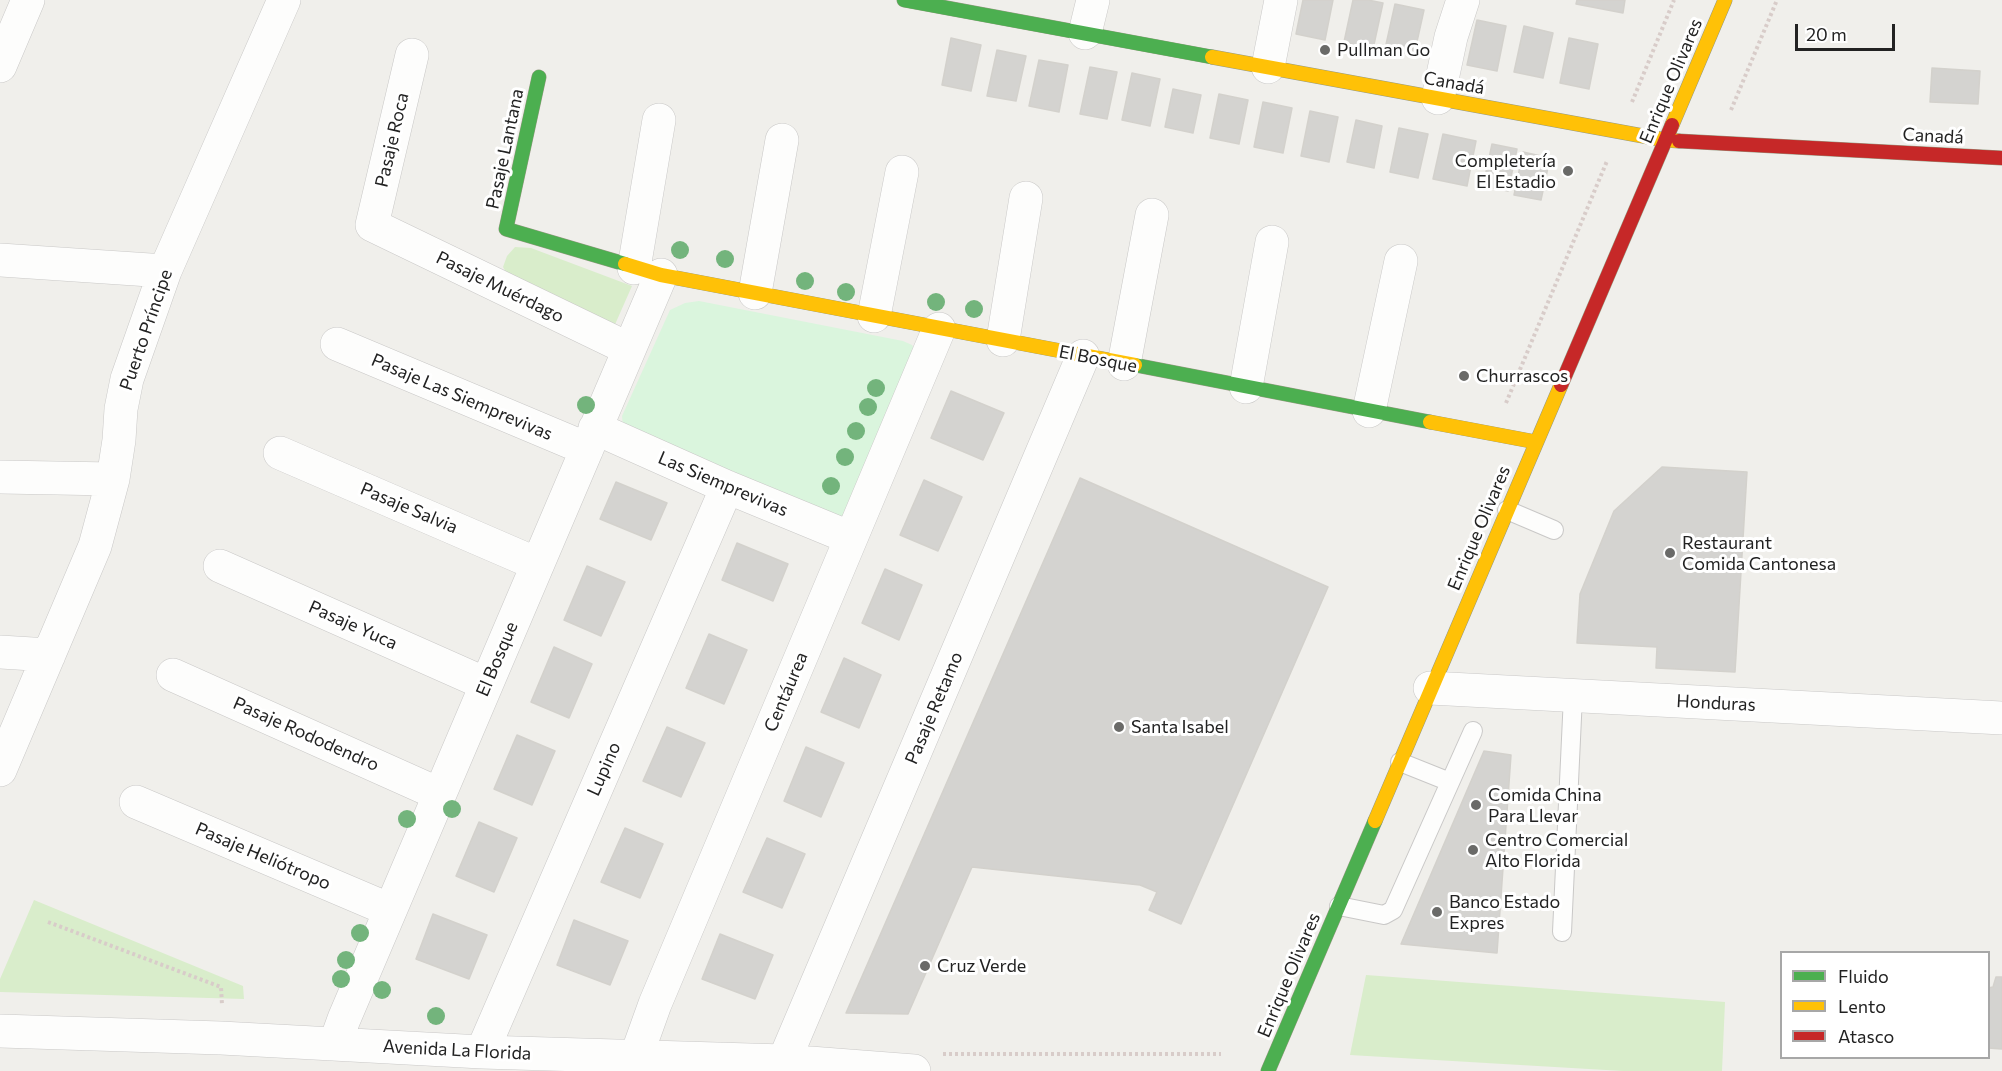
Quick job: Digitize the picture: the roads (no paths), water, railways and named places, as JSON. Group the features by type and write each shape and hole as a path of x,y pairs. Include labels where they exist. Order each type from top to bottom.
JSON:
{"street":[{"path":"0,66 28,0"},
{"name":"Puerto Príncipe","path":"0,771 95,546 113,479 127,379 165,271 284,0"},
{"path":"1085,33 1093,0"},
{"path":"1268,67 1281,0"},
{"path":"1438,98 1451,37 1463,0"},
{"name":"Enrique Olivares","path":"1268,1071 1725,0"},
{"name":"Canadá","path":"910,1 1665,140 2002,158"},
{"name":"Pasaje Roca","path":"372,225 412,55"},
{"name":"Pasaje Lantana","path":"506,229 539,77"},
{"path":"647,271 659,120"},
{"path":"755,293 782,140"},
{"path":"874,316 902,172"},
{"path":"1003,340 1026,198"},
{"path":"1124,364 1152,214"},
{"name":"Pasaje Muérdago","path":"372,225 629,349"},
{"name":"El Bosque","path":"506,229 647,271 939,329 1536,442"},
{"path":"1246,387 1272,242"},
{"path":"0,260 165,271"},
{"path":"1370,411 1401,261"},
{"name":"El Bosque","path":"335,1044 629,349 647,271"},
{"name":"Centáurea","path":"636,1057 655,1005 939,329"},
{"name":"Pasaje Las Siemprevivas","path":"337,344 591,438"},
{"name":"Pasaje Retamo","path":"784,1061 1083,356"},
{"name":"Las Siemprevivas","path":"591,438 727,487 851,538"},
{"name":"Pasaje Salvia","path":"280,453 537,564"},
{"path":"0,477 113,479"},
{"name":"Lupino","path":"482,1052 727,487"},
{"name":"Pasaje Yuca","path":"220,566 486,684"},
{"path":"0,652 49,655"},
{"name":"Pasaje Rododendro","path":"172,675 439,794"},
{"name":"Honduras","path":"1430,688 2002,718"},
{"name":"Pasaje Heliótropo","path":"136,802 390,910"},
{"name":"Avenida La Florida","path":"0,1031 221,1038 482,1052 784,1061 914,1071"}],"lane":[{"path":"1507,510 1554,530"},
{"path":"1562,932 1573,696"},
{"path":"1339,906 1384,915 1394,910 1473,731"},
{"path":"1400,762 1450,782"}],"place":[{"name":"Pullman Go","path":"1325,50"},
{"name":"Completería El Estadio","path":"1568,171"},
{"name":"Churrascos","path":"1464,376"},
{"name":"Restaurant Comida Cantonesa","path":"1670,553"},
{"name":"Santa Isabel","path":"1119,727"},
{"name":"Comida China Para Llevar","path":"1476,805"},
{"name":"Centro Comercial Alto Florida","path":"1473,850"},
{"name":"Banco Estado Expres","path":"1437,912"},
{"name":"Cruz Verde","path":"925,966"}]}
